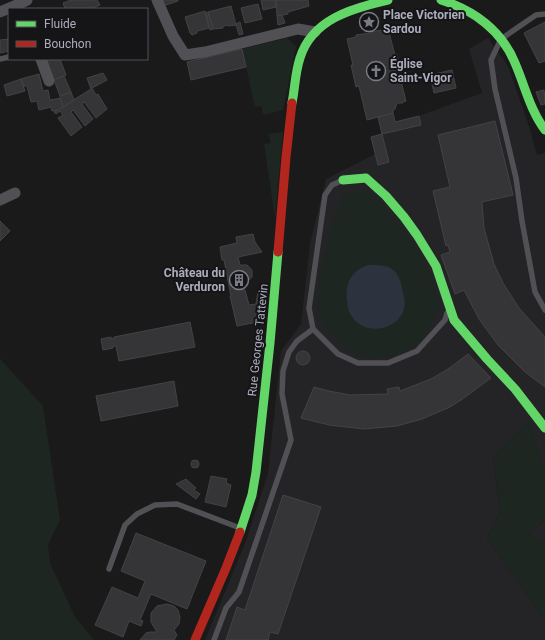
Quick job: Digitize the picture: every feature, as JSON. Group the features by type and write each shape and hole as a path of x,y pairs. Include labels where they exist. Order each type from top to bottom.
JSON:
{"main road":[{"name":"Rue Georges Tattevin","path":"195,640 230,559 252,493 268,370 290,119 298,62 304,47 315,32 323,25 335,17 363,3 388,0"},
{"path":"441,0 460,6 479,18 501,39 515,62 534,114 545,130"},
{"path":"343,180 366,178 386,196 417,235 436,266 454,320 515,389 545,428"}],"street":[{"path":"156,0 185,55 205,52 298,29 315,32"},
{"path":"12,8 23,4"},
{"path":"41,60 49,80"},
{"path":"0,200 15,193"}],"lane":[{"path":"545,14 536,15 501,39 490,60 516,178 535,292 545,310"},
{"path":"343,180 332,185 326,195 309,308 313,329 338,354 358,363 388,363 417,351 445,320 448,305"},
{"path":"214,640 226,608 239,592 291,440 282,394 283,371 288,352 297,341 313,329"},
{"path":"109,569 125,525 137,514 155,505 177,504 241,528"}],"shaded area":[{"path":"287,38 296,46 283,110 263,115 261,106 255,107 242,49"},
{"path":"488,38 508,66 530,129 537,155 545,153 545,472 529,422 493,457 500,513 487,538 545,620 545,640 205,640 246,541 268,473 281,351 301,324 310,244 326,179 375,154 371,137 420,125 419,116 482,93 469,49"},
{"path":"283,132 275,218 264,144 271,143 268,134"},
{"path":"368,190 399,223 419,251 433,280 439,305 430,327 415,346 392,356 372,358 354,353 338,343 326,328 317,309 320,271 332,225 343,194","holes":["349,310 393,324 379,329 354,319"]},
{"path":"368,265 389,267 396,273 401,285 405,301 402,314 391,325 384,328 377,329 362,326 356,321 349,310 347,289 350,278 357,271"},
{"path":"0,359 43,406 60,520 48,545 50,563 75,617 94,640 0,640"},
{"path":"529,422 545,472 545,519 529,534 545,542 545,620 487,538 500,513 493,457"},
{"path":"545,519 545,542 529,534"}],"building":[{"path":"71,0 97,0 100,5 92,8 65,8 63,3"},
{"path":"161,0 178,0 178,1 163,6"},
{"path":"261,0 276,0 276,7 263,10"},
{"path":"276,0 308,0 309,6 288,12 288,14 277,16"},
{"path":"258,4 262,19 245,23 241,8"},
{"path":"231,6 236,25 228,25 223,26 223,28 213,29 208,12"},
{"path":"205,11 209,28 197,31 197,33 192,35 185,17"},
{"path":"208,12 213,29 210,30 206,13"},
{"path":"282,15 285,23 278,25 277,16"},
{"path":"240,22 243,34 239,35 236,24"},
{"path":"545,22 545,61 539,63 524,33"},
{"name":"Église Saint-Vigor","path":"388,29 395,55 397,54 402,76 400,77 406,101 403,103 397,103 393,113 367,120 359,86 356,87 347,39 356,37 356,35"},
{"path":"8,39 8,51 0,53 0,40"},
{"path":"242,49 246,67 191,80 187,62"},
{"path":"46,60 60,60 66,75 54,80"},
{"path":"452,70 456,88 434,93 430,75"},
{"path":"103,73 107,80 92,88 96,95 98,94 107,109 96,118 84,102 82,104 93,119 85,126 73,110 71,112 82,127 71,136 58,118 63,115 60,111 56,114 54,112 91,89 87,78"},
{"path":"39,74 43,91 48,90 50,100 61,98 63,107 52,111 51,107 39,110 37,101 31,102 27,86 24,86 21,79"},
{"path":"64,76 71,92 60,96 54,80"},
{"path":"21,79 25,91 7,96 4,85"},
{"path":"544,90 545,104 541,105 536,92"},
{"path":"71,92 74,100 63,107 60,96"},
{"path":"393,113 395,122 419,116 421,125 382,134 378,117"},
{"path":"495,121 513,195 482,202 484,228 494,264 503,283 519,308 545,337 545,387 525,372 498,345 479,319 464,290 455,294 441,255 450,252 448,245 446,246 433,191 450,187 438,135"},
{"path":"382,134 389,162 378,165 371,137"},
{"path":"0,221 10,231 0,241"},
{"name":"Château du Verduron","path":"253,234 255,242 262,252 238,257 240,265 247,265 252,270 252,277 248,281 243,282 249,305 256,304 258,292 268,290 263,321 237,326 220,247 237,243 236,237"},
{"path":"190,322 195,347 119,361 116,346 103,350 101,339 111,337 111,339 114,337"},
{"path":"300,351 306,351 310,355 310,361 306,365 300,365 296,361 296,355"},
{"path":"468,354 491,378 450,407 422,419 397,426 364,429 329,425 301,418 314,387 350,395 388,394 387,389 399,387 400,391 431,379 448,369"},
{"path":"174,381 178,406 101,421 96,396"},
{"path":"195,460 198,461 198,467 195,468 192,467 191,464 192,461"},
{"path":"211,476 227,479 226,483 231,485 226,507 205,502"},
{"path":"186,479 196,488 194,490 200,494 196,499 176,484"},
{"path":"283,495 321,507 278,634 270,632 268,640 226,640 237,607 245,610"},
{"path":"136,533 206,561 187,609 151,594 140,620 143,621 141,626 129,621 123,637 95,625 112,587 138,598 145,581 121,571"},
{"path":"167,604 174,606 178,610 180,617 179,624 174,630 177,635 174,640 140,640 146,633 157,632 151,622 151,613 157,606"}],"traffic: fast":[{"path":"292,103 298,64 306,45 314,34 335,17 361,7 388,0"},
{"path":"441,0 465,10 486,23 503,41 515,63 535,114 545,130"},
{"path":"343,180 366,178 386,196 404,217 436,266 454,320 515,389 545,428"},
{"path":"240,532 252,495 256,472 278,252"}],"traffic: jam":[{"path":"278,252 292,103"},
{"path":"195,640 240,532"}],"place":[{"name":"Place Victorien Sardou","path":"369,22"},
{"name":"Église Saint-Vigor","path":"376,71"},
{"name":"Château du Verduron","path":"239,280"}]}
